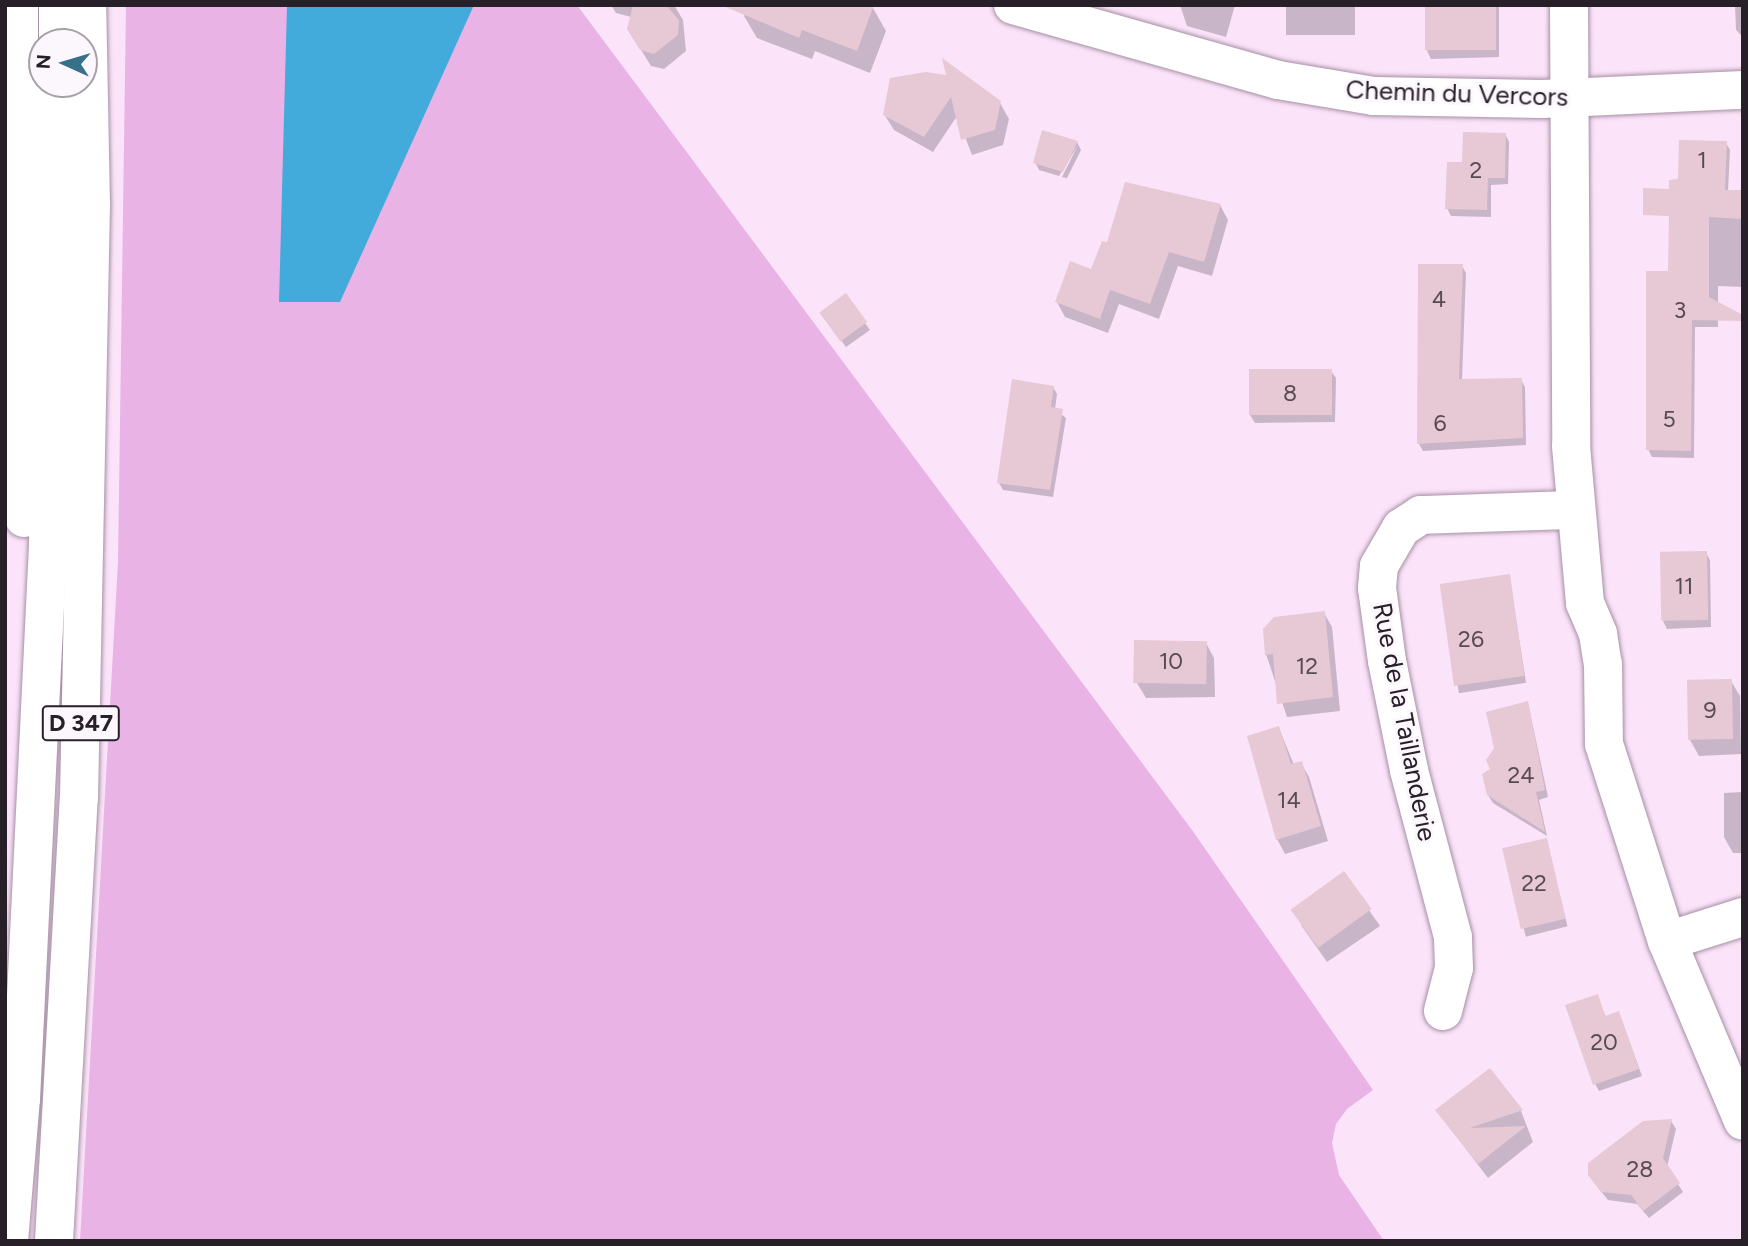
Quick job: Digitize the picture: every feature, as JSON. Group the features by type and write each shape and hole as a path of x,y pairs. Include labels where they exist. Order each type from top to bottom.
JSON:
{"main road":[{"path":"19,5 25,647 37,734"},
{"path":"58,5 58,28"},
{"name":"D 347","path":"54,1241 79,798 91,205 87,5"},
{"path":"91,205 106,155 109,5"},
{"name":"Chemin du Vercors","path":"1013,5 1278,80 1374,96 1569,99 1743,90"},
{"path":"1569,5 1574,510 1585,603 1598,635 1603,664 1604,744 1667,941 1743,1121"},
{"name":"D 347","path":"9,1241 21,1099 49,503 58,98"},
{"name":"Rue de la Taillanderie","path":"1443,1011 1454,968 1453,937 1409,769 1387,662 1377,588 1380,566 1401,528 1421,515 1574,510"},
{"path":"1667,941 1743,917"}],"shaded area":[{"path":"126,5 577,5 1192,830 1373,1090 1347,1109 1336,1124 1332,1143 1339,1175 1384,1241 80,1241 118,562"}],"water":[{"path":"287,5 474,5 340,302 279,302"}],"building":[{"path":"633,5 666,5 679,20 678,35 654,54 640,50 627,29"},
{"path":"721,5 874,5 857,51 802,30 799,38"},
{"path":"1425,5 1496,5 1496,50 1425,50"},
{"path":"942,58 1001,101 995,130 961,140 951,97 924,137 883,115 890,78 926,72 946,75"},
{"path":"1042,130 1078,141 1063,172 1033,163"},
{"path":"1463,132 1506,133 1505,178 1488,178 1487,210 1445,209 1447,162 1462,162"},
{"path":"1679,140 1727,141 1725,190 1743,190 1743,219 1709,217 1709,297 1743,315 1743,321 1692,320 1691,451 1646,450 1646,271 1668,271 1669,216 1643,215 1643,188 1669,189 1669,180 1678,179"},
{"path":"1125,182 1221,204 1204,262 1169,252 1150,304 1110,290 1100,319 1055,302 1070,261 1091,269 1102,241 1107,242"},
{"path":"1418,264 1463,264 1459,379 1522,378 1523,438 1417,444"},
{"path":"846,293 867,322 840,342 819,312"},
{"path":"1249,369 1332,369 1332,415 1249,415"},
{"path":"1012,379 1054,386 1051,407 1063,409 1050,490 997,483"},
{"path":"1707,551 1708,620 1661,621 1660,552"},
{"path":"1510,574 1524,676 1454,686 1440,584"},
{"path":"1325,611 1333,697 1277,704 1273,654 1265,655 1263,629 1274,617"},
{"path":"1134,640 1207,641 1206,684 1133,683"},
{"path":"1732,679 1733,739 1688,740 1687,680"},
{"path":"1528,701 1545,790 1536,792 1545,832 1487,795 1482,774 1490,769 1486,760 1494,748 1486,712"},
{"path":"1279,726 1291,764 1302,761 1321,826 1276,840 1247,736"},
{"path":"1547,838 1566,919 1521,929 1502,848"},
{"path":"1344,871 1372,909 1318,948 1291,910"},
{"path":"1598,994 1605,1016 1619,1011 1639,1069 1593,1085 1565,1005"},
{"path":"1490,1068 1523,1110 1470,1128 1526,1126 1478,1164 1435,1110"},
{"path":"1672,1119 1663,1158 1680,1183 1643,1211 1631,1195 1601,1192 1588,1175 1588,1163 1643,1121"}]}
